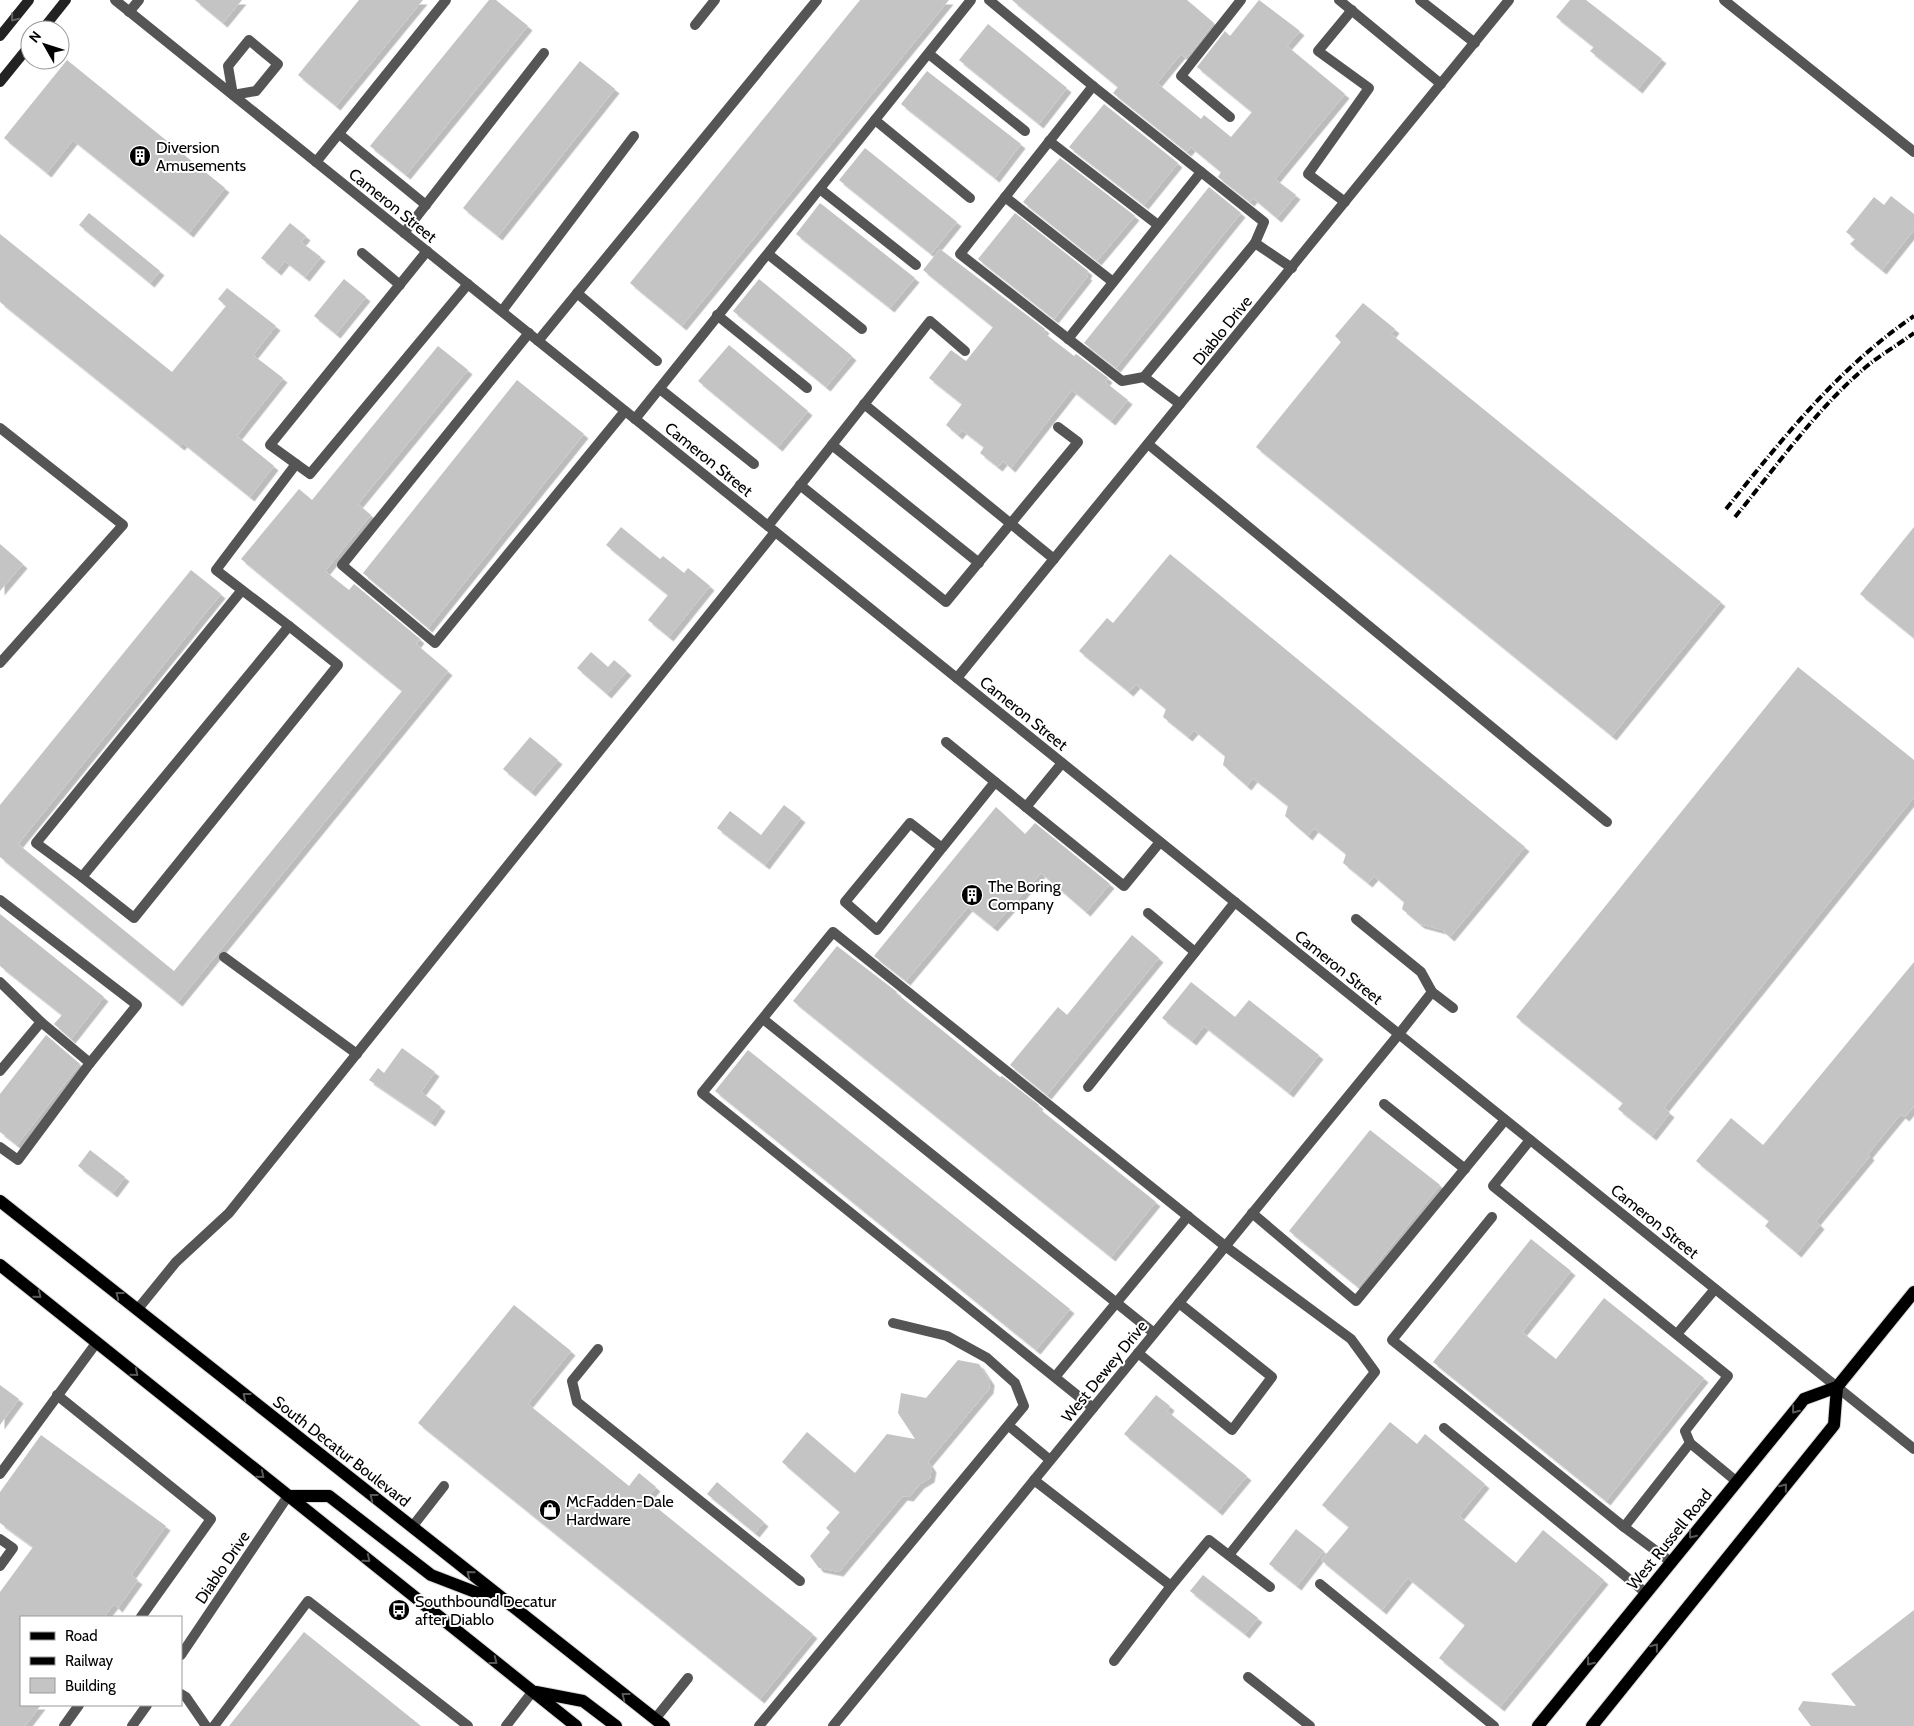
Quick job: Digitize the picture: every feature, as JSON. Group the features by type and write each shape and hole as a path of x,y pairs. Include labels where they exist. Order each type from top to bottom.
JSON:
{"main road":[{"path":"0,36 29,0"},
{"path":"50,20 66,0"},
{"path":"0,82 20,57"},
{"name":"South Decatur Boulevard","path":"0,1201 659,1723"},
{"path":"0,1265 576,1726"},
{"path":"1592,1726 1834,1425 1837,1387 1914,1292"},
{"name":"West Russell Road","path":"1538,1726 1804,1399 1837,1387"},
{"path":"288,1496 329,1496 431,1575 509,1604"},
{"path":"533,1691 583,1701 616,1726"}],"street":[{"name":"Cameron Street","path":"115,0 1914,1449"},
{"path":"130,12 139,0"},
{"path":"316,162 446,0"},
{"path":"695,25 715,0"},
{"path":"538,341 816,0"},
{"path":"635,419 971,0"},
{"path":"989,0 1093,86 1264,222 1255,242 1144,377 1122,381 960,254 1093,86"},
{"path":"1230,117 1181,76 1241,0"},
{"path":"1339,0 1442,84"},
{"path":"1420,0 1475,43"},
{"name":"Diablo Drive","path":"957,678 1510,0"},
{"path":"1724,0 1914,152"},
{"path":"1345,202 1308,174 1369,88 1318,51 1352,10"},
{"path":"248,40 278,64 256,91 233,95 228,66 248,40"},
{"path":"404,233 544,53"},
{"path":"929,54 1025,131"},
{"path":"875,120 970,198"},
{"path":"338,134 426,205"},
{"path":"502,311 634,136"},
{"path":"1049,140 1158,225"},
{"path":"1068,339 1201,172"},
{"path":"820,190 916,265"},
{"path":"1005,197 1113,282"},
{"path":"1255,242 1292,268"},
{"path":"427,251 270,445 310,474 468,284"},
{"path":"362,253 400,284"},
{"path":"768,254 862,329"},
{"path":"577,293 657,361"},
{"path":"717,315 807,388"},
{"path":"137,1310 176,1262 229,1213 357,1054 771,529 800,485 930,321 965,351"},
{"path":"529,334 342,565 435,643 625,411"},
{"path":"1144,377 1180,404"},
{"path":"660,389 754,464"},
{"path":"864,404 1054,559"},
{"path":"800,485 946,602 1078,442 1058,427"},
{"path":"0,428 123,525 0,663"},
{"path":"1148,444 1607,822"},
{"path":"832,445 979,562"},
{"path":"242,590 36,843 134,918 338,665 290,626 216,570 296,464"},
{"path":"82,877 290,626"},
{"path":"946,742 1124,886 1160,842"},
{"path":"1026,807 1062,763"},
{"path":"942,848 910,823 845,902 877,930 995,782"},
{"path":"0,900 137,1005 90,1063 18,1160 0,1147"},
{"path":"1088,1087 1235,902"},
{"path":"1148,913 1195,952"},
{"path":"1356,919 1421,972 1432,992 1453,1008"},
{"path":"1093,1408 702,1093 833,932 1225,1246 1352,1339 1375,1372 1229,1555"},
{"path":"224,956 357,1054"},
{"path":"0,982 41,1022 90,1063"},
{"name":"West Dewey Drive","path":"833,1726 1432,992"},
{"path":"763,1018 1154,1333"},
{"path":"0,1071 41,1022"},
{"path":"1384,1104 1465,1169"},
{"path":"1252,1214 1356,1301 1505,1120"},
{"path":"1530,1140 1493,1186 1728,1376 1685,1431 1690,1443 1736,1481"},
{"path":"1055,1377 1188,1216"},
{"path":"1492,1216 1392,1340 1624,1527 1671,1562"},
{"path":"1677,1334 1715,1289"},
{"path":"1138,1353 1232,1430 1272,1377 1179,1303"},
{"path":"759,1726 1024,1406 1015,1383 987,1358 947,1336 893,1323"},
{"path":"0,1474 97,1342"},
{"path":"598,1349 572,1381 577,1402 800,1581"},
{"path":"57,1395 211,1519 142,1616"},
{"path":"1009,1426 1050,1460"},
{"path":"1444,1428 1646,1593"},
{"path":"1624,1527 1690,1443"},
{"path":"1034,1480 1171,1586"},
{"path":"412,1527 444,1486"},
{"name":"Diablo Drive","path":"182,1653 288,1496"},
{"path":"0,1539 13,1548 0,1566"},
{"path":"1114,1661 1209,1540 1270,1587"},
{"path":"1320,1584 1494,1726"},
{"path":"214,1726 308,1601 468,1726"},
{"path":"1248,1677 1310,1726"},
{"path":"659,1723 688,1678"},
{"path":"506,1726 533,1691"},
{"path":"182,1695 186,1697 206,1726"},
{"path":"64,1726 78,1706"},
{"path":"132,1726 146,1706"}],"building":[{"path":"195,0 242,0 223,23"},
{"path":"359,0 423,0 336,106 298,75"},
{"path":"489,0 496,0 528,26 406,175 370,146"},
{"path":"860,0 949,0 682,326 630,283"},
{"path":"1012,0 1187,0 1214,23 1186,58 1181,54 1157,83 1201,119 1204,115 1231,137 1252,112 1197,67 1225,31 1230,36 1259,0 1300,31 1287,46 1345,94 1275,179 1296,195 1277,218 1253,198 1250,202 1218,177 1221,172 1191,147 1187,152 1113,93 1118,87"},
{"path":"1570,0 1586,0 1662,59 1638,89 1590,51 1594,47 1556,17"},
{"path":"988,24 1067,88 1039,124 959,60"},
{"path":"580,61 615,89 498,236 463,208"},
{"name":"Diversion Amusements","path":"70,62 225,188 189,233 73,140 47,173 4,138 59,70 70,70"},
{"path":"927,71 1021,144 995,178 901,104"},
{"path":"1104,104 1178,163 1144,205 1069,147"},
{"path":"865,148 957,222 931,254 839,180"},
{"path":"1060,158 1135,216 1097,261 1023,202"},
{"path":"1209,187 1241,213 1116,368 1084,343"},
{"path":"1891,196 1914,214 1914,230 1882,270 1850,244 1855,239 1846,232 1874,197 1884,205"},
{"path":"820,203 915,278 890,308 796,234"},
{"path":"89,213 160,271 150,283 79,225"},
{"path":"1015,213 1088,271 1086,275 1088,276 1054,319 978,259"},
{"path":"290,223 306,236 301,242 321,257 305,277 285,261 277,271 261,258"},
{"path":"0,234 172,372 226,306 218,299 227,288 276,326 253,355 283,378 237,436 274,466 250,497 183,443 180,446 0,302"},
{"path":"940,249 1045,329 1043,332 1074,356 1076,354 1108,378 1105,382 1128,400 1111,421 1072,390 1011,468 1003,461 998,467 980,453 984,447 962,430 958,435 946,425 962,404 929,378 951,350 966,361 993,327 923,270"},
{"path":"344,279 366,297 336,334 314,316"},
{"path":"759,279 852,356 826,387 733,311"},
{"path":"1363,303 1395,329 1391,334 1721,602 1612,736 1256,447 1341,342 1335,336"},
{"path":"729,345 808,411 778,447 698,381"},
{"path":"438,346 468,370 358,504 371,515 325,571 349,590 354,584 420,639 416,644 448,671 178,1002 0,857 0,805 191,570 221,594 18,844 174,971 402,691 241,559 299,489 312,500"},
{"path":"517,380 584,434 428,628 363,573"},
{"path":"621,527 660,559 663,556 684,573 688,568 710,586 669,637 648,620 668,595 606,545"},
{"path":"1914,527 1914,638 1860,594"},
{"path":"0,544 23,564 0,591"},
{"path":"1170,554 1525,847 1450,937 1442,930 1420,924 1402,909 1404,902 1374,876 1368,883 1343,863 1346,854 1314,828 1308,836 1285,816 1288,806 1253,778 1247,786 1223,765 1225,756 1194,730 1188,737 1163,717 1166,709 1136,684 1129,692 1079,651 1107,618 1113,623"},
{"path":"591,652 608,667 614,660 627,671 607,694 577,668"},
{"path":"1798,667 1914,760 1914,797 1664,1108 1670,1113 1652,1136 1618,1109 1623,1103 1516,1017"},
{"path":"530,737 558,760 531,792 503,769"},
{"path":"784,805 801,818 765,865 717,828 730,811 761,835"},
{"name":"The Boring Company","path":"996,807 1025,834 1035,823 1110,884 1086,912 1041,873 993,927 968,907 906,981 874,956"},
{"path":"0,914 104,997 71,1039 54,1024 62,1015 0,966"},
{"path":"1132,935 1159,958 1047,1095 1010,1065 1058,1007 1067,1015"},
{"path":"837,946 897,992 1000,1077 1002,1076 1039,1105 1037,1107 1156,1202 1111,1257 793,1001"},
{"path":"1914,962 1914,1106 1905,1117 1901,1114 1868,1154 1870,1156 1816,1221 1820,1225 1797,1253 1765,1226 1769,1221 1696,1161 1731,1118 1763,1145"},
{"path":"1191,982 1235,1017 1249,1000 1319,1055 1289,1093 1204,1026 1192,1041 1162,1018"},
{"path":"46,1035 80,1064 17,1145 0,1132 0,1094"},
{"path":"402,1048 435,1072 421,1092 441,1107 431,1122 369,1080 378,1068 384,1073"},
{"path":"748,1050 1070,1309 1036,1350 715,1091"},
{"path":"1370,1130 1440,1185 1358,1287 1289,1231"},
{"path":"90,1150 125,1177 113,1193 78,1166"},
{"path":"1531,1239 1571,1271 1522,1332 1556,1359 1604,1298 1704,1378 1606,1501 1433,1362"},
{"path":"514,1305 571,1351 528,1404 629,1486 639,1473 656,1487 646,1499 813,1634 760,1699 418,1423"},
{"path":"958,1360 979,1364 990,1381 989,1389 928,1462 932,1468 930,1478 920,1484 909,1497 903,1496 839,1572 819,1568 810,1556 830,1532 826,1528 840,1512 782,1462 807,1432 855,1473 887,1434 915,1439 898,1413 901,1393 926,1398"},
{"path":"0,1385 19,1399 0,1425"},
{"path":"1156,1395 1170,1406 1167,1411 1247,1476 1218,1511 1124,1434"},
{"path":"1390,1422 1417,1444 1425,1434 1485,1484 1459,1516 1516,1563 1543,1530 1604,1580 1500,1707 1439,1658 1465,1625 1408,1578 1382,1610 1321,1560 1349,1527 1322,1505"},
{"path":"41,1435 166,1526 131,1575 138,1580 118,1608 114,1604 105,1616 20,1616 20,1706 40,1706 25,1726 0,1726 0,1592 33,1547 0,1523 0,1492"},
{"path":"717,1482 764,1522 755,1533 707,1494"},
{"path":"1296,1529 1324,1551 1297,1586 1269,1564"},
{"path":"1203,1575 1258,1618 1245,1634 1190,1591"},
{"path":"1914,1610 1914,1726 1811,1726 1798,1709 1803,1701 1856,1706 1831,1674"},
{"path":"304,1632 421,1726 229,1726"}],"railway":[{"path":"1726,509 1791,430 1836,381 1860,358 1914,316"},
{"path":"1735,517 1814,419 1848,383 1867,366 1914,333"}],"place":[{"name":"Diversion Amusements","path":"140,156"},
{"name":"The Boring Company","path":"972,895"},
{"name":"McFadden-Dale Hardware","path":"550,1510"},
{"name":"Southbound Decatur after Diablo","path":"399,1610"}]}
